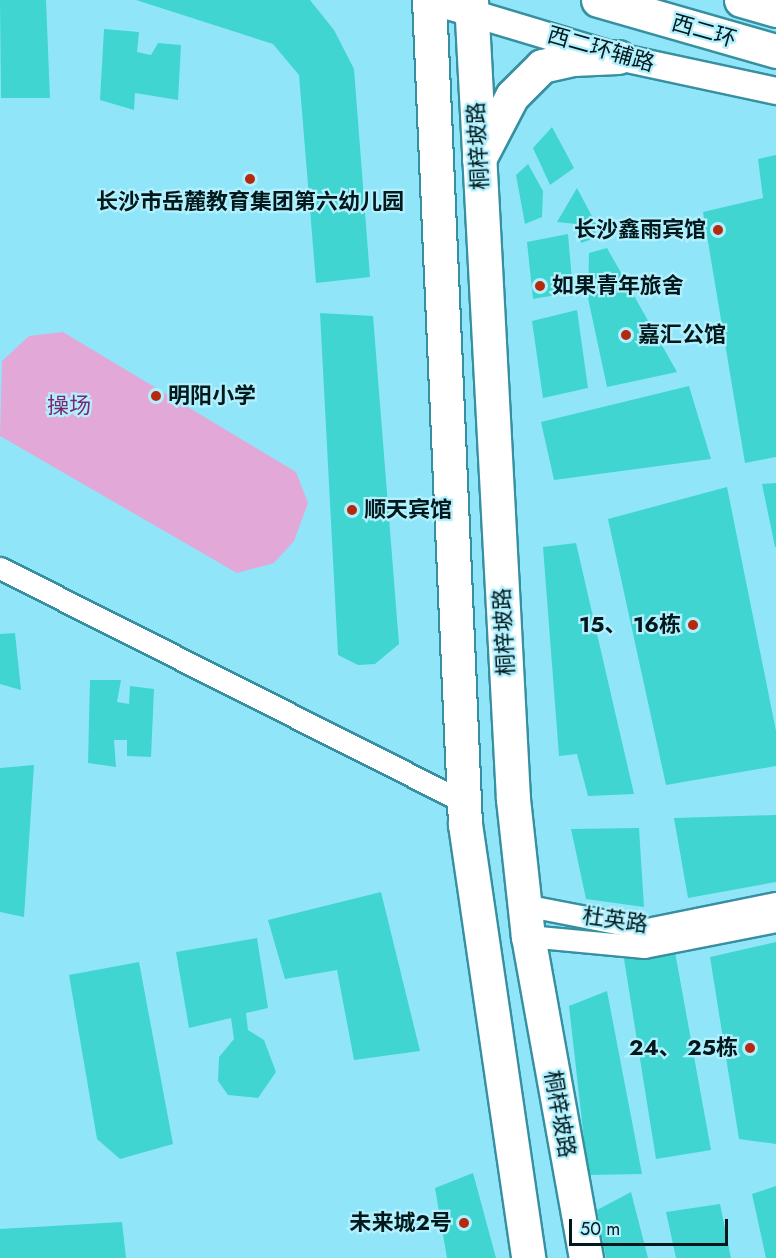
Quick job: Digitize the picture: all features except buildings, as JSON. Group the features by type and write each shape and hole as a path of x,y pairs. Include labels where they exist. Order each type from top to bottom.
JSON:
{"main road":[{"name":"桐梓坡路","path":"428,0 464,802 528,1258"},
{"name":"西二环","path":"598,0 776,51"},
{"name":"西二环","path":"741,0 776,10"},
{"name":"桐梓坡路","path":"471,5 513,799 526,920 586,1258"},
{"path":"478,161 512,96 542,66 573,59 618,57"}],"street":[{"name":"西二环辅路","path":"428,0 471,5 618,57 776,91"},
{"path":"0,568 464,802"},
{"name":"杜英路","path":"526,920 647,929 776,903"},
{"name":"杜英路","path":"526,920 644,947 776,921"}],"green space":[{"name":"操场","path":"63,332 296,472 308,503 294,541 274,563 237,573 0,436 2,361 29,336"}],"place":[{"name":"长沙市岳麓教育集团第六幼儿园","path":"250,179"},
{"name":"长沙鑫雨宾馆","path":"718,230"},
{"name":"如果青年旅舍","path":"540,286"},
{"name":"嘉汇公馆","path":"626,335"},
{"name":"明阳小学","path":"156,396"},
{"name":"顺天宾馆","path":"352,510"},
{"name":"15、 16栋","path":"693,625"},
{"name":"24、 25栋","path":"750,1048"},
{"name":"未来城2号","path":"464,1223"}]}
